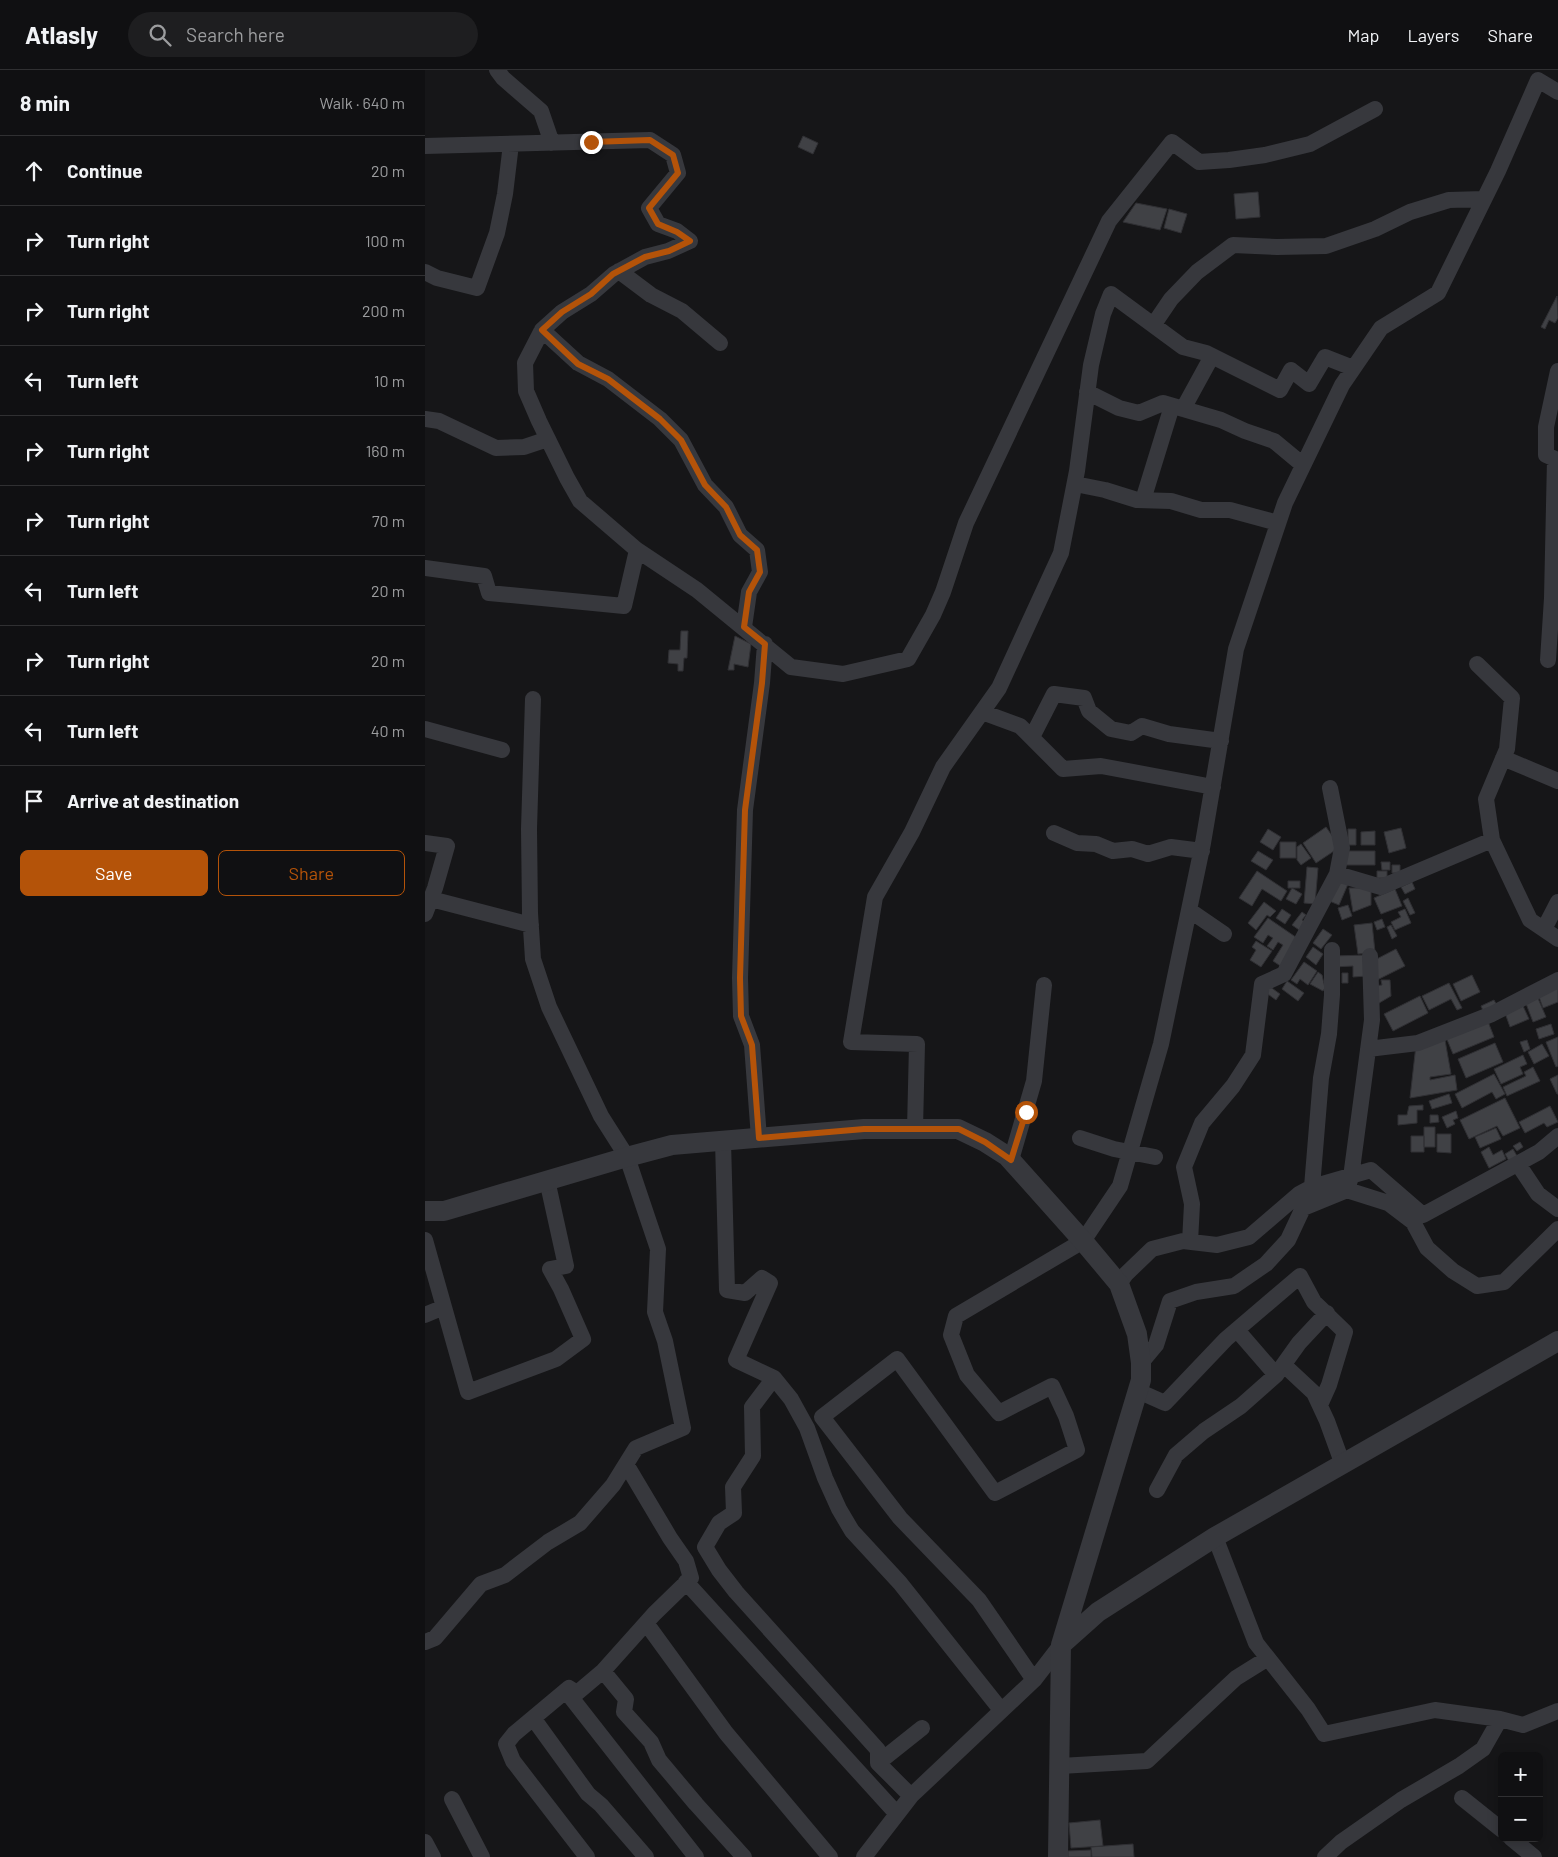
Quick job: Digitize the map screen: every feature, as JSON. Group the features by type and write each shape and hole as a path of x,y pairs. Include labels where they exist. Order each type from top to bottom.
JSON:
{"street":[{"path":"497,70 503,78 541,111 552,143"},
{"path":"1034,1680 979,1600 900,1518 822,1417 897,1359 995,1493 1077,1450 1066,1416 1052,1386 999,1413 967,1375 951,1335 956,1316 1083,1241 1120,1186 1161,1044 1202,851 1236,649 1285,503 1342,385 1381,328 1437,293 1484,199 1538,80 1558,92"},
{"path":"425,146 650,140 673,155 678,173 649,208 658,224 677,232 690,241 669,251 645,257 619,271 591,294 562,312 542,330 525,364 526,391 548,440 580,501 637,550 697,590 791,667 843,674 908,659 933,615 943,592 966,523 1109,221 1172,142 1199,162 1265,155 1309,144 1375,110"},
{"path":"425,272 437,278 477,288 497,233 505,194 511,144"},
{"path":"1154,324 1171,299 1197,272 1233,245 1277,247 1326,246 1375,229 1410,212 1449,200 1484,199"},
{"path":"619,271 651,295 683,311 720,343"},
{"path":"915,1129 917,1044 851,1042 875,897 912,832 943,767 999,688 1061,553 1075,484 1091,365 1103,314 1111,294 1183,347 1206,353 1280,390 1291,370 1309,384 1325,357 1353,368"},
{"path":"542,330 578,364 608,379 660,419 681,440 705,485 726,507 740,535 757,550 760,572 749,592 744,627"},
{"path":"1143,500 1177,407 1212,356"},
{"path":"1548,660 1552,598 1555,459 1547,455 1547,427 1558,371"},
{"path":"1087,392 1119,408 1139,413 1163,403 1221,420 1274,441 1303,465"},
{"path":"425,419 439,420 496,448 524,447 548,440"},
{"path":"1075,484 1143,500 1171,501 1201,510 1230,510 1278,523"},
{"path":"425,568 484,576 489,593 624,606 637,550"},
{"path":"759,1138 752,1045 741,1016 740,978 745,810 762,683 765,644"},
{"path":"1477,664 1512,698 1507,749 1486,799 1492,840 1530,920 1558,939"},
{"path":"1032,738 1054,694 1084,698 1089,711 1111,729 1131,733 1142,726 1169,734 1221,741"},
{"path":"425,1642 435,1638 481,1584 505,1575 548,1542 580,1522 613,1485 636,1448 683,1428 665,1341 655,1312 658,1249 627,1157 601,1116 549,1007 533,959 529,829 533,699"},
{"path":"982,712 1020,726 1063,769 1101,766 1213,787"},
{"path":"425,729 502,750"},
{"path":"1503,758 1558,781"},
{"path":"1190,1242 1192,1204 1184,1167 1201,1123 1233,1086 1253,1055 1262,984 1284,974 1337,874 1342,848 1330,788"},
{"path":"1054,833 1077,843 1096,844 1113,850 1132,849 1149,854 1171,848 1202,851"},
{"path":"1337,874 1381,887 1492,840"},
{"path":"425,843 447,846 428,907 531,925"},
{"path":"1544,929 1558,902"},
{"path":"1189,910 1224,934"},
{"path":"1312,1188 1321,1078 1329,1034 1332,995 1332,950"},
{"path":"1349,1184 1372,1020 1369,956"},
{"path":"1368,1048 1417,1043 1492,1014 1558,980"},
{"path":"1011,1160 1034,1081 1044,985"},
{"path":"425,1211 443,1211 672,1145 864,1129 959,1129 985,1142 1011,1160 1119,1284 1137,1334 1141,1363 1141,1380 1138,1391 1061,1645 1058,1857"},
{"path":"1141,1363 1156,1345 1170,1301 1196,1292 1234,1286 1266,1264 1288,1240 1303,1208 1371,1170 1423,1215 1539,1152 1558,1136"},
{"path":"1080,1138 1155,1157"},
{"path":"723,1141 727,1290 745,1293 762,1278 771,1283 736,1360 774,1378 791,1399 807,1428 825,1478 839,1509 852,1531 900,1583 1001,1710"},
{"path":"1518,1164 1538,1194 1558,1209"},
{"path":"425,1240 468,1392 556,1359 583,1339 550,1269 565,1266 547,1180"},
{"path":"1119,1284 1126,1274 1152,1249 1183,1241 1217,1245 1249,1237 1299,1194 1312,1188 1349,1184 1388,1202 1413,1222 1427,1248 1453,1271 1477,1286 1504,1282 1558,1229"},
{"path":"1138,1391 1165,1403 1220,1345 1300,1276 1314,1302 1345,1332 1329,1386 1320,1405"},
{"path":"425,1315 443,1307"},
{"path":"1157,1490 1176,1454 1204,1431 1241,1406 1280,1370 1299,1343 1327,1313"},
{"path":"1237,1330 1280,1370 1314,1393 1343,1465"},
{"path":"864,1857 911,1796 1034,1680 1061,1645 1098,1612 1215,1537 1558,1341"},
{"path":"774,1378 752,1407 753,1456 733,1487 734,1513 719,1523 705,1547 719,1570 736,1592 877,1750 877,1762 911,1796"},
{"path":"587,1857 513,1761 505,1744 514,1734 569,1688 577,1693 603,1671 646,1623 691,1578 686,1561 670,1538 626,1464"},
{"path":"1215,1537 1256,1643 1308,1709 1324,1734 1435,1710 1500,1719 1523,1725 1558,1711"},
{"path":"686,1582 897,1814"},
{"path":"646,1623 726,1733 830,1857"},
{"path":"1059,1766 1147,1761 1236,1678 1268,1658"},
{"path":"603,1671 626,1698 624,1712 651,1742 659,1760 744,1857"},
{"path":"566,1691 696,1857"},
{"path":"533,1718 588,1794 601,1805 646,1857"},
{"path":"1325,1857 1341,1842 1394,1805 1459,1766 1483,1749 1500,1719"},
{"path":"877,1762 922,1728"},
{"path":"1462,1798 1498,1827"},
{"path":"452,1799 482,1857"},
{"path":"425,1842 433,1857"},
{"path":"1516,1842 1534,1857"}],"building":[{"path":"803,136 818,143 813,154 798,147"},
{"path":"1258,192 1260,217 1236,219 1234,194"},
{"path":"1136,203 1167,209 1160,230 1123,222"},
{"path":"1169,209 1187,214 1181,233 1164,228"},
{"path":"1557,296 1558,318 1555,323 1549,320 1545,329 1541,327"},
{"path":"681,631 688,631 687,658 684,658 683,671 678,671 678,664 668,663 669,650 680,650"},
{"path":"735,636 751,644 748,667 734,664 734,670 728,670"},
{"path":"1326,827 1340,847 1316,863 1303,843"},
{"path":"1401,828 1406,848 1389,853 1384,832"},
{"path":"1268,829 1281,837 1273,850 1260,842"},
{"path":"1348,829 1356,829 1356,845 1348,845"},
{"path":"1375,831 1375,845 1361,845 1361,832"},
{"path":"1280,842 1296,842 1296,858 1280,858"},
{"path":"1301,844 1311,858 1301,865 1297,860 1297,847"},
{"path":"1258,851 1273,860 1266,870 1251,861"},
{"path":"1345,851 1375,851 1375,865 1345,865"},
{"path":"1381,862 1390,862 1390,870 1382,870"},
{"path":"1392,865 1400,865 1400,873 1392,873"},
{"path":"1307,867 1318,868 1315,904 1304,903"},
{"path":"1257,871 1287,891 1281,901 1262,889 1252,906 1239,898"},
{"path":"1377,871 1387,871 1387,878 1377,878"},
{"path":"1336,879 1348,884 1339,905 1327,900"},
{"path":"1288,881 1300,881 1300,888 1288,888"},
{"path":"1412,882 1415,889 1405,894 1401,887"},
{"path":"1292,888 1302,894 1296,904 1286,899"},
{"path":"1349,888 1371,888 1371,905 1353,912"},
{"path":"1395,889 1402,906 1381,914 1374,898"},
{"path":"1408,898 1415,913 1410,915 1403,901"},
{"path":"1264,902 1276,911 1270,917 1267,915 1256,930 1248,923"},
{"path":"1348,905 1352,916 1342,920 1338,908"},
{"path":"1282,909 1291,915 1285,924 1276,918"},
{"path":"1405,909 1411,923 1395,930 1391,922 1401,917 1398,912"},
{"path":"1302,912 1306,915 1302,920 1308,925 1302,932 1292,925"},
{"path":"1268,918 1300,940 1282,967 1273,961 1283,945 1278,942 1273,950 1267,946 1273,938 1268,935 1263,943 1254,937"},
{"path":"1382,919 1385,927 1377,930 1374,922"},
{"path":"1372,923 1375,952 1358,954 1354,925"},
{"path":"1391,925 1397,936 1392,939 1387,927"},
{"path":"1323,929 1332,935 1321,949 1313,943"},
{"path":"1256,941 1272,951 1261,967 1250,960 1256,950 1252,947"},
{"path":"1313,947 1323,954 1316,965 1306,957"},
{"path":"1396,949 1405,966 1371,983 1371,962"},
{"path":"1367,955 1367,976 1353,977 1353,966 1333,967 1333,956"},
{"path":"1304,962 1317,971 1308,985 1300,979 1297,984 1291,980"},
{"path":"1318,972 1322,975 1325,988 1323,991 1310,984"},
{"path":"1342,973 1348,973 1348,983 1342,983"},
{"path":"1472,975 1480,992 1461,1001 1453,984"},
{"path":"1381,980 1390,980 1391,996 1374,1006 1373,986 1382,985"},
{"path":"1287,981 1304,993 1298,1001 1282,989"},
{"path":"1449,983 1462,1008 1457,1010 1451,999 1429,1010 1422,996"},
{"path":"1269,986 1280,994 1276,1000 1265,992"},
{"path":"1558,987 1558,1002 1543,1008 1538,994"},
{"path":"1420,996 1428,1013 1393,1031 1384,1014"},
{"path":"1537,996 1546,1017 1533,1022 1525,1001"},
{"path":"1494,1000 1499,1009 1485,1015 1481,1006"},
{"path":"1523,1006 1529,1019 1510,1027 1505,1013"},
{"path":"1487,1019 1494,1037 1453,1054 1446,1037"},
{"path":"1551,1024 1554,1034 1539,1039 1536,1029"},
{"path":"1558,1037 1558,1066 1556,1067 1546,1042"},
{"path":"1445,1040 1451,1074 1430,1077 1430,1080 1455,1075 1457,1090 1410,1098 1416,1045"},
{"path":"1527,1040 1530,1049 1524,1052 1520,1042"},
{"path":"1495,1043 1503,1062 1466,1078 1458,1059"},
{"path":"1542,1044 1549,1056 1534,1064 1528,1052"},
{"path":"1523,1055 1527,1064 1520,1067 1523,1074 1501,1084 1494,1069"},
{"path":"1533,1067 1540,1081 1507,1096 1503,1087 1526,1076 1524,1072"},
{"path":"1494,1074 1505,1094 1496,1099 1492,1092 1462,1108 1455,1094"},
{"path":"1558,1075 1558,1094 1557,1094 1550,1079"},
{"path":"1449,1094 1452,1103 1432,1109 1429,1101"},
{"path":"1505,1098 1520,1128 1503,1136 1497,1126 1469,1139 1460,1120"},
{"path":"1423,1105 1423,1110 1417,1110 1417,1123 1398,1125 1398,1115 1407,1115 1409,1106"},
{"path":"1550,1106 1558,1122 1547,1127 1544,1123 1525,1133 1519,1122"},
{"path":"1456,1111 1458,1118 1453,1120 1455,1124 1447,1128 1442,1117"},
{"path":"1430,1115 1438,1115 1439,1122 1430,1123"},
{"path":"1424,1127 1435,1127 1435,1147 1424,1147"},
{"path":"1496,1128 1501,1139 1480,1148 1475,1137"},
{"path":"1437,1134 1451,1134 1451,1153 1437,1152"},
{"path":"1411,1136 1424,1136 1424,1152 1411,1152"},
{"path":"1520,1142 1523,1147 1517,1151 1513,1146"},
{"path":"1489,1147 1493,1155 1502,1150 1506,1159 1489,1168 1481,1152"},
{"path":"1513,1149 1517,1156 1509,1161 1505,1154"},
{"path":"1100,1820 1103,1846 1071,1848 1069,1823"},
{"path":"1133,1844 1134,1857 1092,1857 1091,1847"},
{"path":"1091,1850 1091,1857 1068,1857 1068,1851"}],"route":[{"path":"591,142 650,140 673,155 678,173 649,208 658,224 677,232 690,241 669,251 645,257 613,274 591,294 562,312 542,330 578,364 608,379 660,419 681,440 705,485 726,507 740,535 757,550 760,572 749,592 744,627 765,644 762,683 745,810 745,863 740,978 741,1016 752,1045 759,1138 864,1129 959,1129 985,1142 1011,1160 1026,1112"}]}
